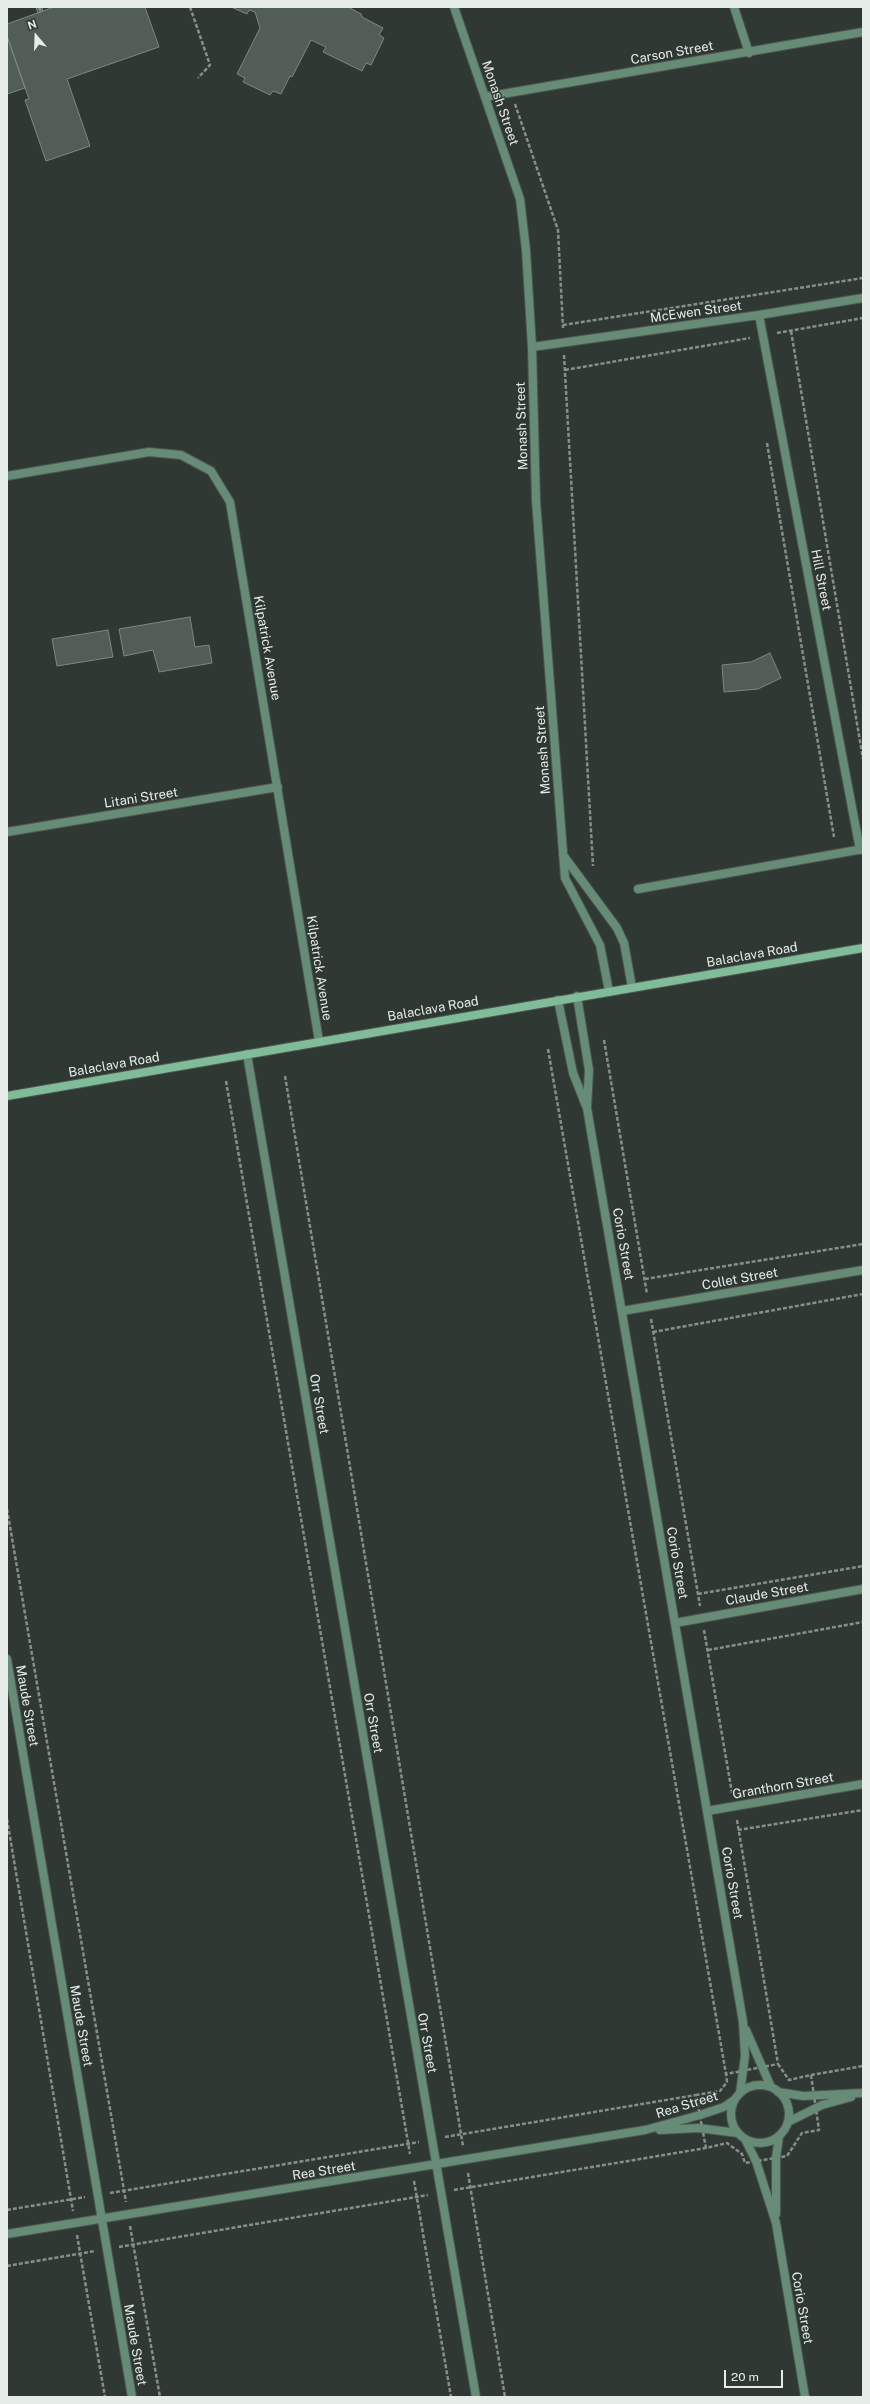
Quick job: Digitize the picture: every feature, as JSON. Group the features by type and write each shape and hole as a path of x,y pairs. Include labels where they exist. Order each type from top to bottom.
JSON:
{"main road":[{"name":"Balaclava Road","path":"7,1096 577,996 863,948"}],"street":[{"name":"Monash Street","path":"454,7 520,199 526,250 532,347 536,501 565,878 600,945 608,991"},
{"path":"734,7 750,53"},
{"name":"Carson Street","path":"485,97 750,53 863,32"},
{"name":"McEwen Street","path":"532,347 759,315 863,298"},
{"name":"Hill Street","path":"759,315 862,849"},
{"name":"Kilpatrick Avenue","path":"7,476 149,452 181,455 210,471 230,502 319,1041"},
{"name":"Litani Street","path":"7,832 278,787"},
{"path":"638,890 862,849"},
{"path":"563,854 617,928 624,943 632,987"},
{"name":"Corio Street","path":"577,996 589,1070 587,1108"},
{"name":"Corio Street","path":"558,1000 573,1073 587,1108 744,2022 745,2056 740,2093"},
{"name":"Orr Street","path":"247,1054 476,2397"},
{"name":"Collet Street","path":"622,1311 863,1270"},
{"name":"Claude Street","path":"675,1623 863,1589"},
{"name":"Maude Street","path":"7,1659 132,2397"},
{"name":"Granthorn Street","path":"707,1811 863,1784"},
{"name":"Corio Street","path":"744,2022 755,2053 775,2089"},
{"path":"755,2086 803,2096 863,2093 822,2105 788,2122 779,2136 763,2142 745,2139 738,2133 731,2118 734,2100 740,2093 755,2086"},
{"path":"775,2089 788,2105 788,2122"},
{"name":"Rea Street","path":"7,2234 645,2130 724,2107 734,2100"},
{"name":"Rea Street","path":"645,2130 698,2128 738,2133"},
{"name":"Corio Street","path":"776,2223 776,2158 779,2136"},
{"name":"Corio Street","path":"745,2139 756,2161 776,2223 805,2397"}],"path":[{"path":"39,7 41,12"},
{"path":"190,7 210,65 198,78"},
{"path":"511,93 558,230 593,866"},
{"path":"563,325 863,278"},
{"path":"565,370 863,318"},
{"path":"791,331 863,759"},
{"path":"750,338 751,346"},
{"path":"767,439 834,838"},
{"path":"604,1040 778,2064"},
{"path":"548,1049 726,2074"},
{"path":"285,1076 505,2397"},
{"path":"226,1081 451,2397"},
{"path":"644,1279 863,1244"},
{"path":"653,1332 863,1294"},
{"path":"7,1508 160,2397"},
{"path":"698,1594 863,1566"},
{"path":"708,1650 863,1622"},
{"path":"738,1830 863,1810"},
{"path":"7,1819 105,2397"},
{"path":"811,2075 863,2066"},
{"path":"7,2210 696,2095"},
{"path":"7,2266 706,2148"}],"building":[{"path":"36,7 42,7 43,11 38,13"},
{"path":"54,7 145,7 159,47 67,79 90,146 46,161 25,100 29,99 7,36 7,24"},
{"path":"231,7 348,7 361,14 362,17 383,28 379,35 384,38 371,65 366,63 362,71 323,52 326,47 311,40 292,77 290,76 281,94 273,91 270,95 243,82 245,78 237,74 260,28 255,12 249,10 247,14"},
{"path":"7,36 25,88 7,94"},
{"path":"190,617 195,647 209,645 212,663 159,672 153,650 124,656 119,629"},
{"path":"108,630 113,657 57,666 52,639"},
{"path":"770,653 781,678 758,689 724,692 722,665 751,662"}]}
